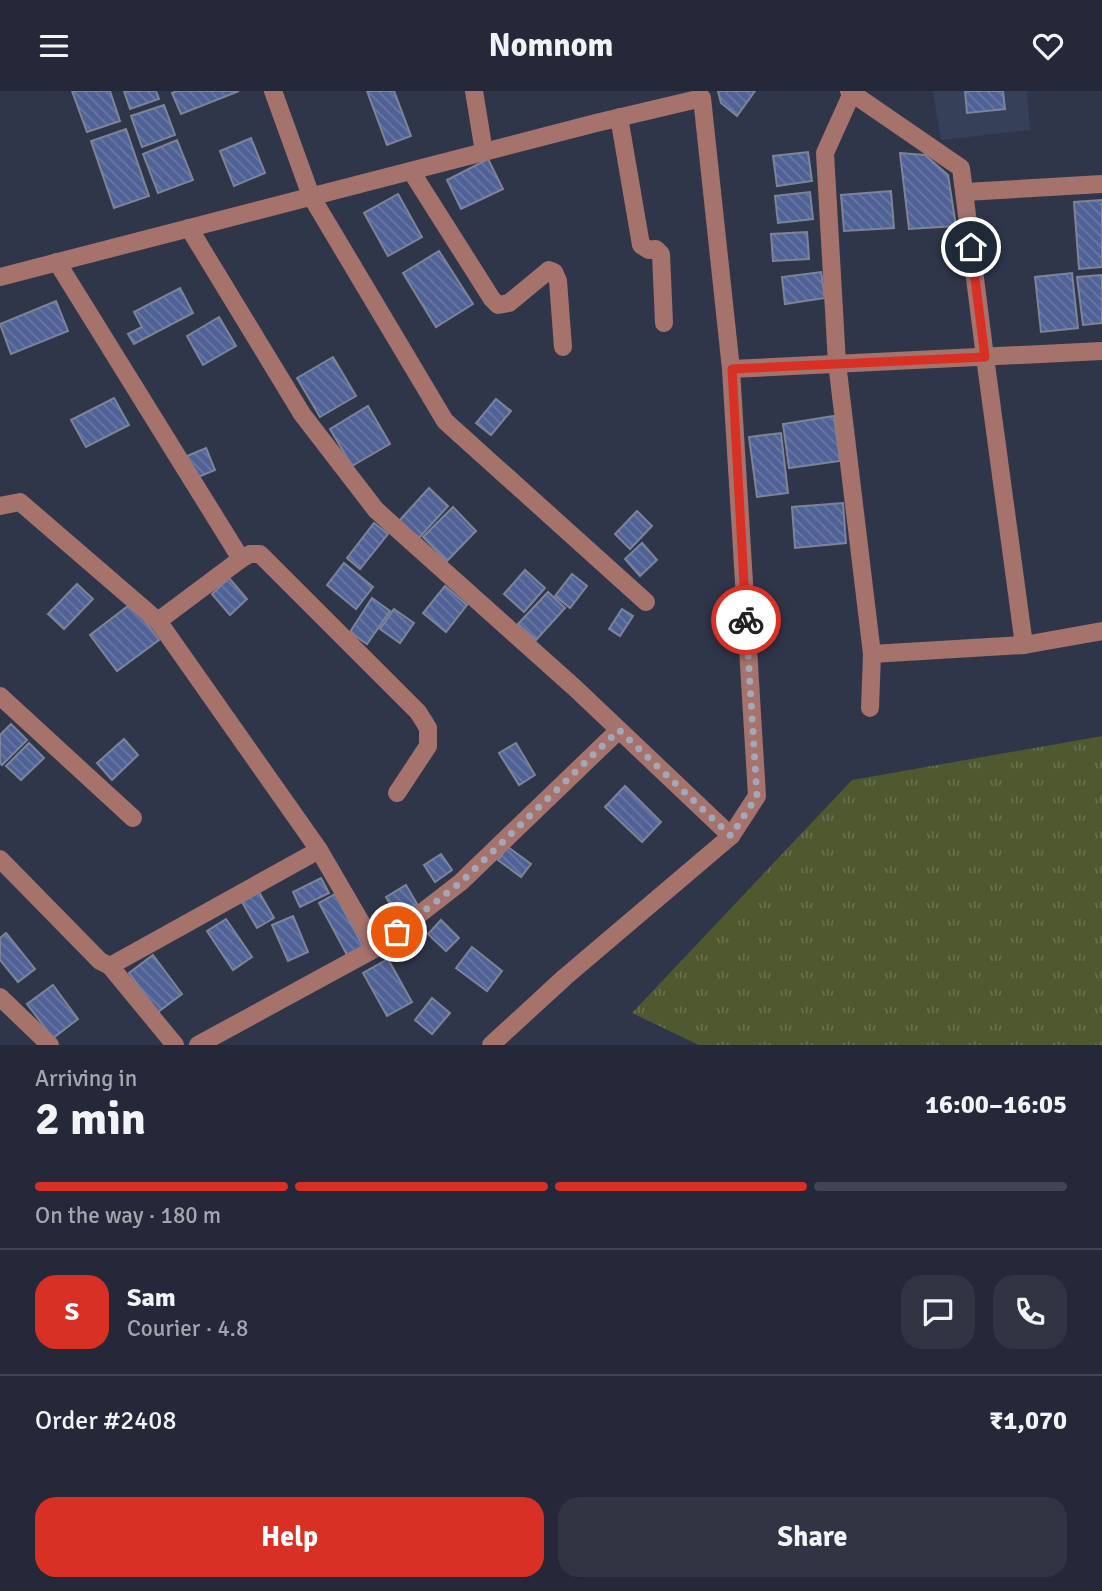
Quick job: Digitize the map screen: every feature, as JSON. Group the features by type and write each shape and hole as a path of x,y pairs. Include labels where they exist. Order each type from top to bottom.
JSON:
{"street":[{"path":"273,91 311,196 445,421 646,602"},
{"path":"474,91 484,152"},
{"path":"870,708 872,654 837,363 825,153 851,92 961,168 1024,645"},
{"path":"0,277 702,98 732,369 757,796 731,836 565,977 491,1045"},
{"path":"620,117 641,245 649,250 656,249 661,254 664,323"},
{"path":"411,171 498,305 509,303 549,270 554,272 558,281 563,347"},
{"path":"965,192 1102,184"},
{"path":"189,228 302,414 376,510 619,730 731,836"},
{"path":"57,262 241,559"},
{"path":"732,369 1102,351"},
{"path":"0,506 20,502 158,621 319,850 376,948"},
{"path":"158,621 241,559 250,554 260,554 418,712 429,728 428,745 397,793"},
{"path":"872,654 1024,645 1102,631"},
{"path":"0,697 133,818"},
{"path":"198,1045 376,948 461,882 619,730"},
{"path":"110,966 319,850"},
{"path":"0,859 100,961 110,966 175,1045"},
{"path":"0,997 50,1045"}],"shaded area":[{"path":"933,91 1027,91 1030,130 941,140"}],"green space":[{"path":"1102,736 1102,1045 699,1045 632,1013 852,780"}],"building":[{"path":"72,91 110,91 120,121 87,132"},
{"path":"124,91 156,91 159,99 130,109"},
{"path":"239,91 181,114 172,93"},
{"path":"367,91 394,91 411,136 387,145"},
{"path":"718,91 755,91 737,116 721,103"},
{"path":"965,91 1003,91 1005,109 967,113"},
{"path":"164,105 175,135 142,147 131,116"},
{"path":"126,129 149,196 114,208 91,141"},
{"path":"251,138 265,173 234,186 220,151"},
{"path":"177,140 193,180 158,193 143,154"},
{"path":"808,152 812,181 777,186 773,156"},
{"path":"900,153 925,155 948,175 956,226 909,229"},
{"path":"488,159 503,189 461,209 447,180"},
{"path":"891,191 894,228 844,231 841,195"},
{"path":"810,192 813,219 778,223 775,196"},
{"path":"398,194 422,237 388,256 364,213"},
{"path":"1102,200 1102,267 1079,269 1074,202"},
{"path":"807,232 809,259 773,261 771,234"},
{"path":"439,251 473,304 436,327 403,273"},
{"path":"821,272 825,298 785,304 782,277"},
{"path":"1072,273 1078,328 1041,332 1035,277"},
{"path":"1102,275 1102,323 1083,325 1077,277"},
{"path":"180,288 193,313 134,344 128,334 142,327 134,312"},
{"path":"56,301 68,331 11,354 0,324"},
{"path":"219,317 236,346 203,365 187,336"},
{"path":"333,357 356,396 320,417 297,378"},
{"path":"114,398 129,425 86,447 71,420"},
{"path":"496,399 511,411 491,435 476,423"},
{"path":"368,406 390,444 352,466 330,429"},
{"path":"834,416 840,461 789,468 783,424"},
{"path":"781,433 788,493 757,497 749,437"},
{"path":"206,448 215,470 196,478 187,456"},
{"path":"429,488 448,506 418,539 399,521"},
{"path":"843,503 846,543 795,548 792,507"},
{"path":"453,507 476,531 447,561 423,537"},
{"path":"637,511 652,526 630,549 615,534"},
{"path":"374,523 388,534 360,569 347,558"},
{"path":"642,543 657,560 640,576 625,559"},
{"path":"344,563 373,587 356,609 327,585"},
{"path":"525,570 545,588 524,612 504,594"},
{"path":"572,574 587,586 570,608 555,596"},
{"path":"229,578 247,599 230,615 212,594"},
{"path":"77,584 93,599 64,629 48,614"},
{"path":"445,586 467,605 446,632 423,613"},
{"path":"548,592 565,608 536,640 518,624"},
{"path":"372,598 390,611 367,644 350,632"},
{"path":"132,603 159,640 117,671 90,635"},
{"path":"394,609 414,623 400,643 380,629"},
{"path":"622,609 633,616 620,636 609,629"},
{"path":"11,724 27,740 2,765 0,735"},
{"path":"124,739 138,755 112,780 97,763"},
{"path":"29,743 44,758 21,780 6,766"},
{"path":"516,743 535,775 519,785 499,753"},
{"path":"625,786 661,822 642,842 605,807"},
{"path":"508,847 531,864 521,877 498,860"},
{"path":"441,854 452,870 435,882 424,865"},
{"path":"321,878 329,893 300,907 293,892"},
{"path":"406,885 417,904 397,916 386,897"},
{"path":"259,892 274,918 257,928 242,902"},
{"path":"335,894 363,946 347,955 319,903"},
{"path":"293,916 308,952 288,961 272,925"},
{"path":"226,919 252,957 233,970 207,931"},
{"path":"441,920 459,938 446,951 428,934"},
{"path":"6,933 35,969 18,982 0,960 0,938"},
{"path":"472,947 502,971 487,991 456,968"},
{"path":"153,955 182,994 158,1012 129,973"},
{"path":"388,959 412,1002 387,1016 363,973"},
{"path":"53,985 78,1019 53,1038 27,1004"},
{"path":"432,998 450,1013 432,1034 415,1020"}],"way so far":[{"path":"397,932 461,882 619,730 731,836 757,796 746,620"}],"route":[{"path":"746,620 732,369 985,357 971,247"}]}
